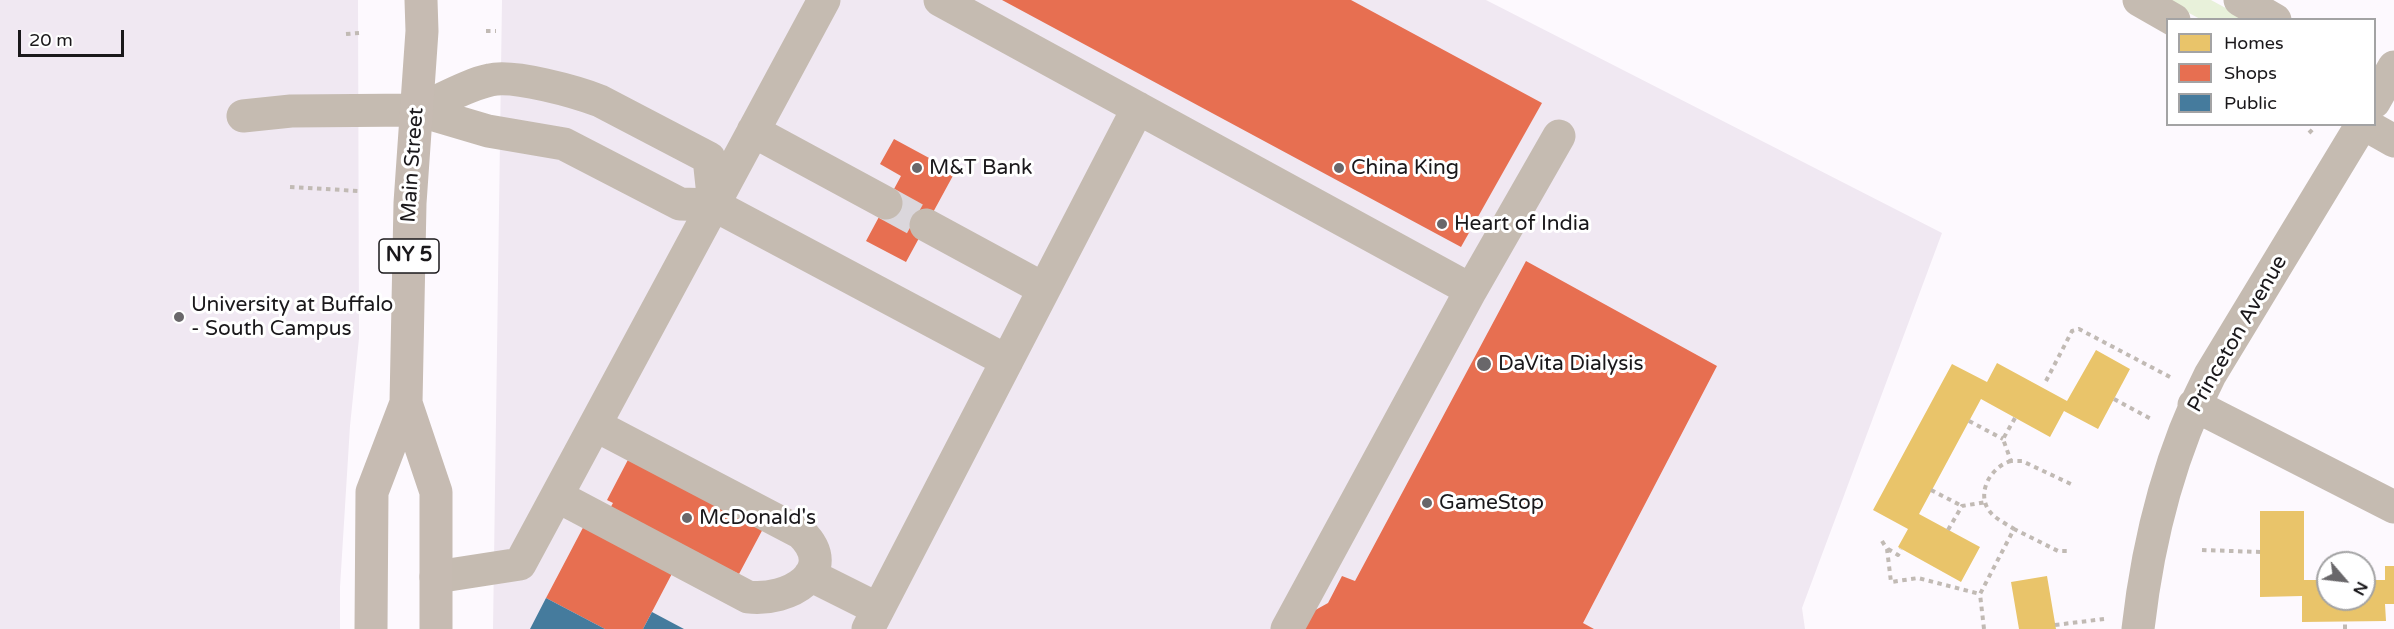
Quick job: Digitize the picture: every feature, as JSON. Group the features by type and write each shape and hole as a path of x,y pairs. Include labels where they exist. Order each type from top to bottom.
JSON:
{"main road":[{"name":"Main Street","path":"371,629 372,492 406,403 410,203 417,111 421,0"},
{"name":"Main Street","path":"406,403 436,492 436,629"}],"street":[{"path":"436,577 520,564 824,0"},
{"path":"940,0 1471,290"},
{"path":"2139,0 2170,18"},
{"path":"2240,0 2272,18"},
{"path":"417,111 492,79 539,84 582,94 609,105 709,158 714,205"},
{"path":"810,575 873,619 1138,108"},
{"path":"243,116 291,111 417,111 488,131 564,144 680,204 714,205 1007,361"},
{"name":"Princeton Avenue","path":"2123,624 2144,571 2161,500 2194,405 2362,126"},
{"path":"2367,126 2394,141"},
{"path":"753,131 886,203"},
{"path":"1287,629 1471,290 1558,136"},
{"path":"926,225 1044,289"},
{"path":"2194,405 2394,507"},
{"path":"557,496 748,597 762,599 777,596 803,586 810,575 814,559 812,543 801,532 595,425"}],"path":[{"path":"486,31 496,31"},
{"path":"346,34 358,33"},
{"path":"290,187 358,191"},
{"path":"2046,381 2072,331 2079,329 2171,378"},
{"path":"2114,399 2154,420"},
{"path":"2003,439 2015,418"},
{"path":"1970,421 2003,439 2011,460"},
{"path":"2071,551 2058,551 1994,516 1986,502 1984,492 1989,476 1995,469 2011,460 2022,461 2073,485"},
{"path":"1931,490 1962,506 1986,502"},
{"path":"1948,530 1962,506"},
{"path":"1984,629 1980,594 2014,528"},
{"path":"1882,541 1887,549 1891,582 1918,578 1980,594"},
{"path":"1887,549 1898,555 1901,549"},
{"path":"2202,550 2260,552"},
{"path":"2055,625 2091,619 2123,624"},
{"path":"2345,622 2345,629"}],"shaded area":[{"name":"University at Buffalo - South Campus","path":"0,0 358,0 359,338 350,426 340,587 340,629 0,629"},
{"path":"502,0 1486,0 1942,233 1802,608 1805,629 493,629"}],"green space":[{"path":"2165,0 2211,0 2244,18 2198,18"}],"building: Homes":[{"path":"2096,350 2130,369 2098,429 2064,411 2050,437 1981,399 1919,514 1980,547 1961,582 1898,547 1908,529 1873,510 1952,364 1987,382 1997,363 2067,401"},
{"path":"2260,511 2304,511 2304,580 2316,580 2316,611 2376,611 2376,580 2385,580 2385,566 2394,566 2394,604 2385,604 2386,621 2302,622 2302,596 2260,597"},
{"path":"2047,576 2056,629 2019,629 2011,582"}],"building: Shops":[{"path":"1002,0 1351,0 1542,103 1461,247"},
{"path":"894,139 955,172 906,262 866,241 901,176 880,164"},
{"path":"1526,261 1717,366 1583,623 1594,629 1295,629 1301,618 1328,603 1342,576 1355,581"},
{"name":"McDonald's","path":"631,454 765,525 739,574 608,512 613,503 607,500"},
{"path":"587,520 676,566 643,629 605,629 546,598"}],"building: Public":[{"path":"546,598 605,629 530,629"},
{"path":"652,612 684,629 643,629"}],"tunnel":[{"path":"886,203 926,225"}],"place":[{"name":"M&T Bank","path":"917,168"},
{"name":"China King","path":"1339,168"},
{"name":"Heart of India","path":"1442,224"},
{"name":"University at Buffalo - South Campus","path":"179,317"},
{"name":"DaVita Dialysis","path":"1484,364"},
{"name":"GameStop","path":"1427,503"},
{"name":"McDonald's","path":"687,518"}]}
